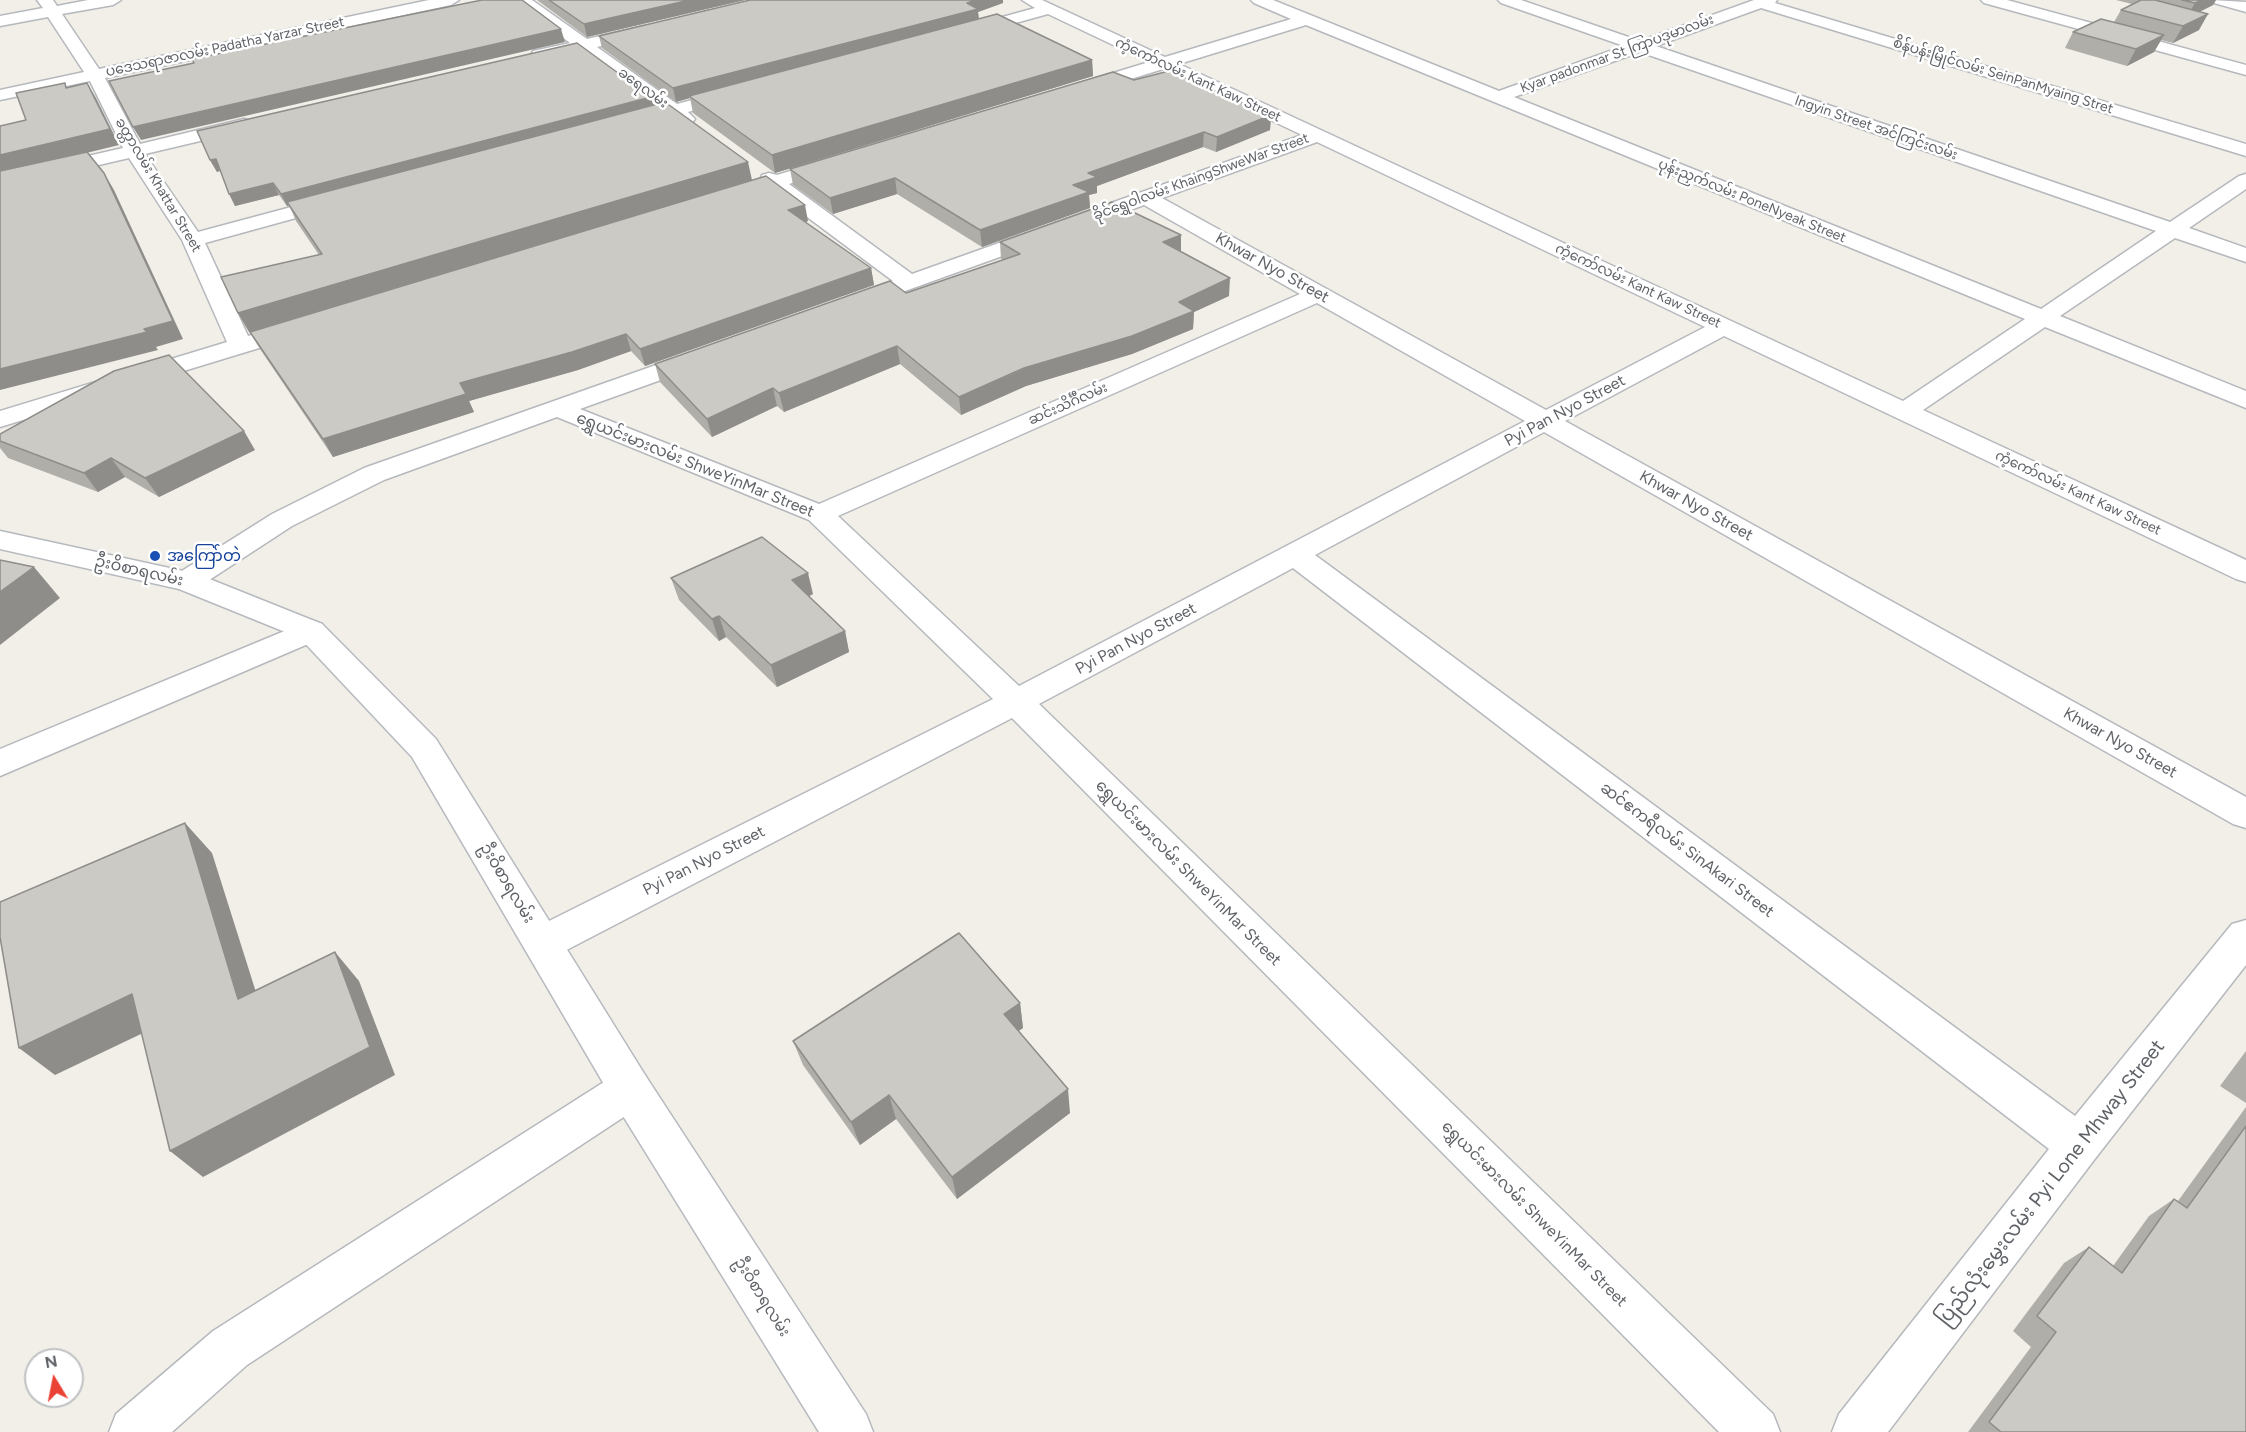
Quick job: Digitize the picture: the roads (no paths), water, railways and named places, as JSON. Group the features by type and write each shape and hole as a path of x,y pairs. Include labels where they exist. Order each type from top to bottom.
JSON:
{"street":[{"path":"0,21 48,6 113,0"},
{"name":"ပဒေသရာဇာလမ်း Padatha Yarzar Street","path":"0,95 451,0"},
{"name":"ခရေလမ်း","path":"522,0 701,130"},
{"name":"ပုန်းညှက်လမ်း PoneNyeak Street","path":"1259,0 2246,400"},
{"name":"Ingyin Street အင်ကြင်းလမ်း","path":"1506,0 2246,255"},
{"path":"1989,0 2246,70"},
{"path":"2219,0 2243,4"},
{"name":"Kyar padonmar St ကြာပဒုမာလမ်း","path":"1498,97 1765,2"},
{"name":"စိန်ပန်းမြိုင်လမ်း SeinPanMyaing Stret","path":"1765,2 2246,150"},
{"path":"946,37 1040,5"},
{"name":"ကံ့ကော်လမ်း Kant Kaw Street","path":"1040,5 2246,572"},
{"name":"ခတ္တာလမ်း Khattar Street","path":"48,6 95,75 134,151 193,240 241,346"},
{"path":"1063,94 1306,19"},
{"path":"526,58 662,26"},
{"path":"616,126 753,89"},
{"path":"0,182 261,121"},
{"name":"ခိုင်ရွှေဝါလမ်း KhaingShweWar Street","path":"832,310 1317,136"},
{"path":"717,200 851,159"},
{"path":"755,170 909,282"},
{"path":"1905,411 2246,180"},
{"path":"193,240 353,197"},
{"name":"Khwar Nyo Street","path":"1146,197 2246,814"},
{"name":"ဆင်းသိင်္ဂီလမ်း","path":"819,514 1318,294"},
{"path":"0,419 320,321"},
{"name":"Pyi Pan Nyo Street","path":"543,943 1016,702 1724,326"},
{"path":"187,581 282,520 374,474 723,350"},
{"name":"ရွှေယင်းမားလမ်း ShweYinMar Street","path":"558,409 819,514 1016,702 1755,1432"},
{"name":"ဦးဝိစာရလမ်း","path":"0,540 187,581 311,631 424,748 630,1089 848,1432"},
{"name":"ဆင်ဧကရီလမ်း SinAkari Street","path":"1294,554 2079,1145"},
{"path":"0,764 311,631"},
{"name":"ပြည်လုံးမွှေးလမ်း Pyi Lone Mhway Street","path":"1857,1432 2079,1145 2246,936"},
{"path":"134,1432 230,1348 630,1089"}],"place":[{"name":"အကြော်တဲ","path":"155,556"}]}
